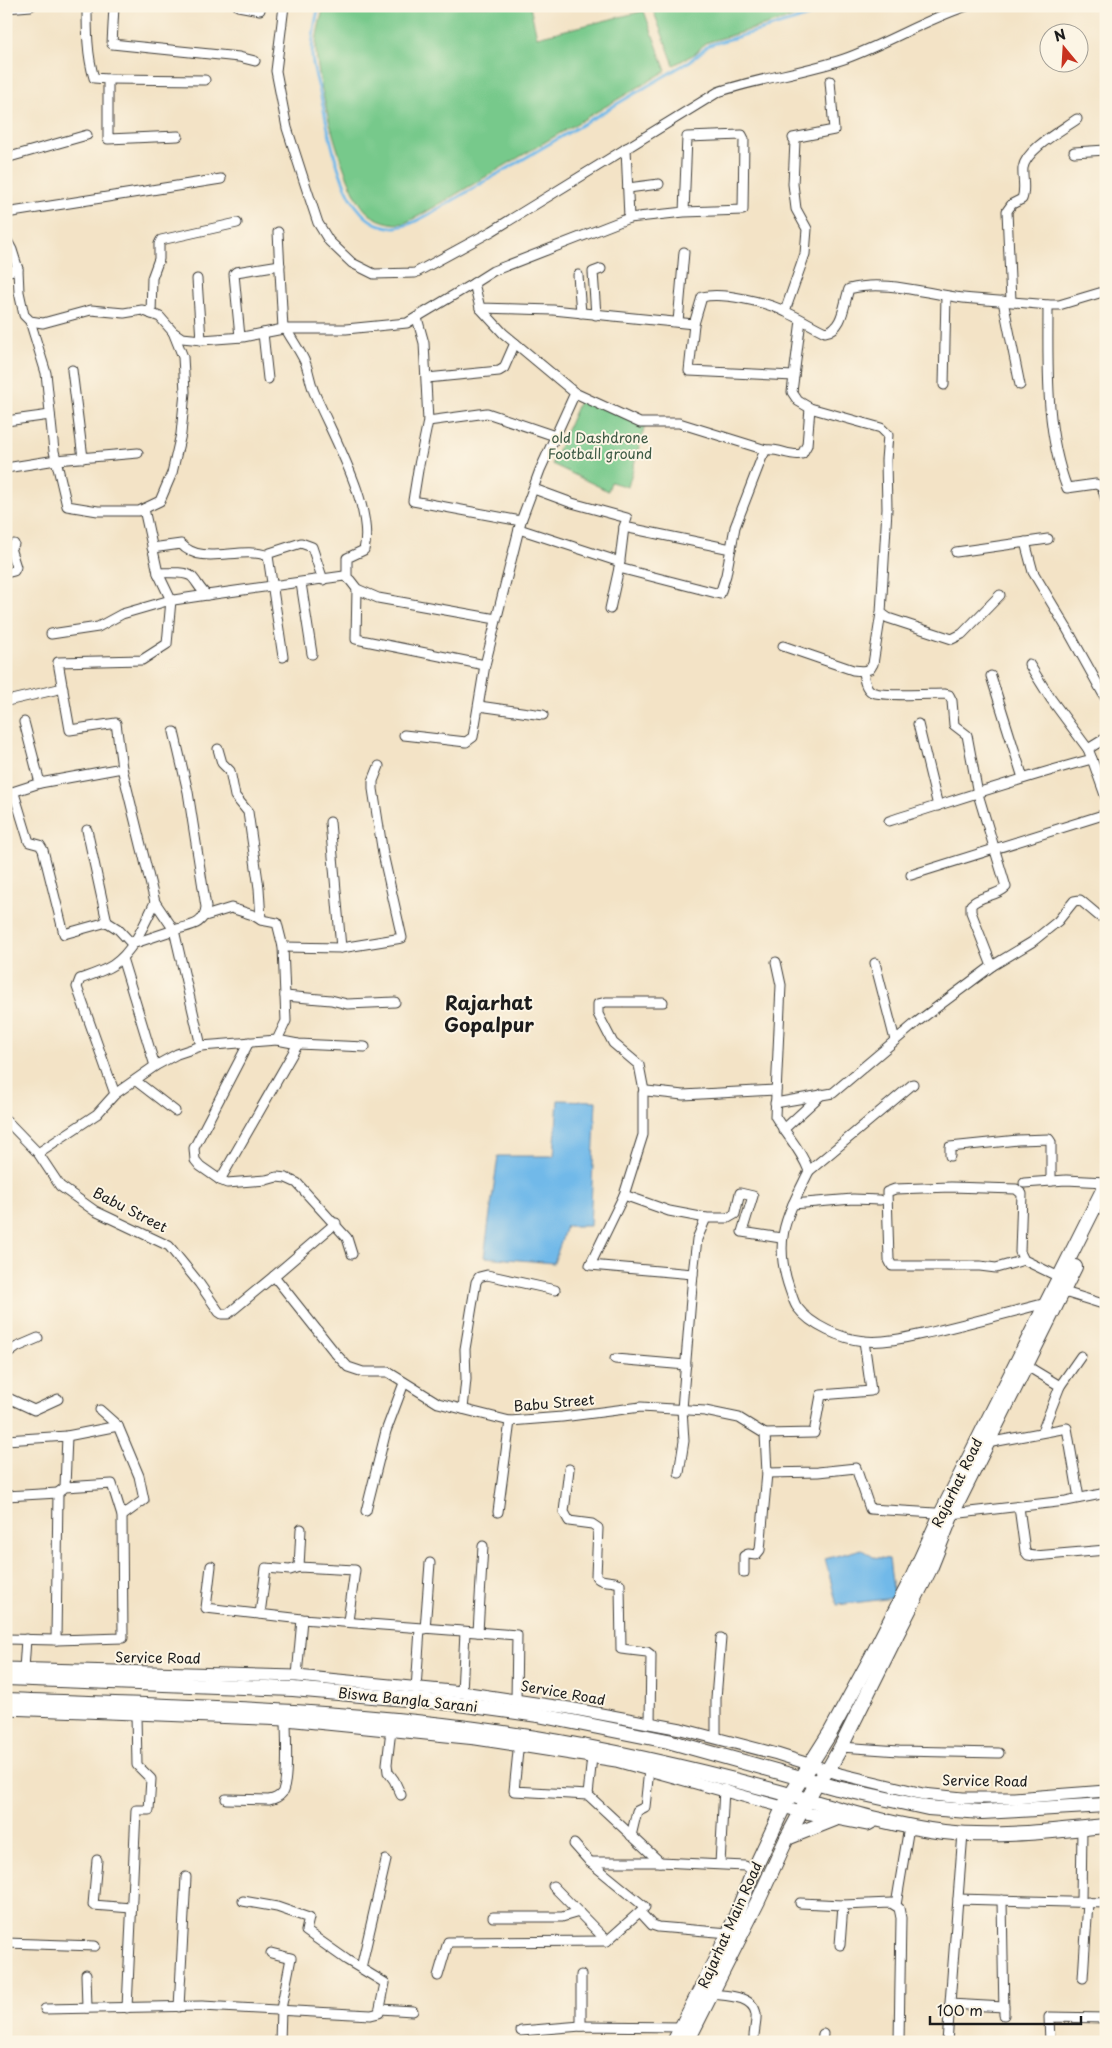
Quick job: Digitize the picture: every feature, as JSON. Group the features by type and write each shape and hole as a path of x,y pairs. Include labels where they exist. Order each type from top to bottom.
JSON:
{"main road":[{"name":"Rajarhat Road","path":"801,1778 830,1733 947,1513 987,1444 1027,1366 1058,1285 1106,1183"},
{"name":"Rajarhat Road","path":"817,1782 828,1770 841,1747 930,1569 947,1513 1046,1303 1106,1203"},
{"name":"Biswa Bangla Sarani","path":"6,1678 295,1682 538,1715 668,1741 817,1782"},
{"name":"Biswa Bangla Sarani","path":"6,1700 189,1707 360,1722 519,1741 687,1768 804,1806"},
{"name":"Rajarhat Main Road","path":"674,2042 729,1933 754,1870 801,1778"},
{"name":"Rajarhat Main Road","path":"687,2042 758,1901 787,1838 817,1782"},
{"path":"817,1782 904,1804 941,1810 982,1812 1106,1805"},
{"path":"804,1806 908,1826 963,1833 1002,1834 1106,1826"},
{"path":"787,1838 835,1818"}],"street":[{"path":"6,8 31,6"},
{"path":"87,6 87,36 94,78 205,80"},
{"path":"114,6 112,44 239,57 255,61"},
{"path":"238,6 260,10"},
{"path":"284,6 276,71 287,128 318,223 329,241 352,263 374,274 415,273 492,231 718,92 842,59 873,48 942,15 967,6"},
{"path":"108,79 108,139 178,136"},
{"path":"786,311 805,254 807,230 796,209 793,184 795,141 792,138 834,130 830,81"},
{"path":"1020,385 1007,301 1007,211 1012,204 1022,199 1024,192 1023,168 1027,158 1053,135 1077,119"},
{"path":"6,158 87,135"},
{"path":"30,321 43,323 91,310 124,313 142,310 160,317 173,332 182,338 201,340 240,337 285,329 346,329 407,324 493,271 629,218 684,212 743,210 744,139 742,136 687,137 684,212"},
{"path":"626,148 629,218"},
{"path":"1074,152 1106,150"},
{"path":"6,213 221,179"},
{"path":"628,188 659,184"},
{"path":"152,314 152,278 159,259 159,244 161,240 237,223"},
{"path":"278,232 285,329 305,362 314,391 362,502 366,527 366,544 364,550 347,558 347,577 356,589 378,598 496,619"},
{"path":"6,239 18,269 18,292 24,314 30,321 46,373 56,460 67,506 98,511 139,511 160,501 172,472 181,434 185,392 182,371 183,357 173,332"},
{"path":"678,322 684,252"},
{"path":"240,337 234,274 236,272 280,265"},
{"path":"6,272 18,269"},
{"path":"596,315 593,272 601,269"},
{"path":"578,275 580,313"},
{"path":"197,280 201,340"},
{"path":"474,283 480,308 503,333 574,393 640,423 679,423 766,450 774,449 795,456 802,454 807,445 810,408"},
{"path":"794,376 689,371 694,324 702,297 735,297 786,311 825,332 832,332 837,326 849,289 862,285 885,286 946,296 1048,305 1059,305 1106,291"},
{"path":"944,385 946,296"},
{"path":"1048,305 1050,416 1060,468 1067,488 1096,484 1102,487 1106,500"},
{"path":"480,308 580,313 694,324"},
{"path":"417,318 424,343 428,421 414,501 520,525 619,565 720,594 735,527 766,450"},
{"path":"783,646 853,670 863,671 870,669 881,613 887,509 886,460 888,435 881,428 810,408 798,401 792,392 801,320"},
{"path":"263,333 268,379"},
{"path":"427,378 499,371 504,368 515,343"},
{"path":"72,370 83,458"},
{"path":"404,735 466,742 473,737 485,665 520,525 574,393"},
{"path":"428,421 487,413 555,436"},
{"path":"6,421 50,415"},
{"path":"6,468 56,460 138,453"},
{"path":"534,489 627,518 610,609"},
{"path":"144,509 158,573 171,600 167,644 142,660 58,662 70,730 116,723 122,768 155,902 174,930 201,1046"},
{"path":"624,527 731,549"},
{"path":"956,552 1048,539"},
{"path":"1025,542 1033,572 1106,699"},
{"path":"6,573 14,571 16,567 10,548 14,544"},
{"path":"152,548 181,544 187,550 202,554 254,552 268,556"},
{"path":"268,556 270,553 301,544 312,547 323,580"},
{"path":"268,556 283,657"},
{"path":"158,573 191,576 200,590 208,595"},
{"path":"51,634 98,626 122,614 171,600 347,577"},
{"path":"301,583 312,654"},
{"path":"356,589 356,639 485,665"},
{"path":"881,613 888,618 952,639 962,634 1000,595"},
{"path":"1029,664 1051,699 1088,749 1106,798"},
{"path":"863,671 865,685 873,692 949,695 952,701 954,725 967,735 978,794 1006,887 1002,891 975,900 971,905 971,912 992,966"},
{"path":"991,676 1023,778"},
{"path":"6,699 7,701 63,688"},
{"path":"479,706 543,715"},
{"path":"24,722 40,783"},
{"path":"918,724 938,806"},
{"path":"132,944 201,921 205,916 206,907 188,792 174,732"},
{"path":"1088,749 1106,738"},
{"path":"218,749 222,763 230,771 235,796 248,812 259,888 260,920"},
{"path":"889,821 1023,778 1092,759"},
{"path":"283,947 341,948 402,938 383,854 373,789 373,780 379,766"},
{"path":"107,922 64,934 43,850 40,845 28,842 10,794 40,783 122,768"},
{"path":"911,875 1106,814"},
{"path":"330,822 341,948"},
{"path":"87,830 107,922 118,929 132,944"},
{"path":"775,1103 833,1093 917,1022 992,966 1032,942 1058,921 1074,901 1080,900 1099,916 1103,916 1106,912"},
{"path":"116,1094 77,987 80,979 112,966 122,958 132,944 155,902"},
{"path":"205,916 231,908 253,915 260,920 277,923 283,947 286,1022 277,1040"},
{"path":"122,958 156,1066"},
{"path":"776,962 781,985 775,1116 783,1130 799,1149 809,1171"},
{"path":"875,963 896,1040"},
{"path":"285,996 331,1000 347,1004 395,1002"},
{"path":"663,1002 606,1002 597,1006 598,1014 613,1043 639,1065 644,1091 644,1135 624,1196 590,1265 693,1274"},
{"path":"38,1153 97,1114 116,1094 156,1066 177,1054 201,1046 277,1040 298,1044 365,1047"},
{"path":"249,1042 194,1148 195,1160 200,1166 220,1180 237,1184 286,1178 297,1183 336,1223 347,1238 352,1254"},
{"path":"220,1180 298,1044"},
{"path":"136,1081 175,1111"},
{"path":"913,1084 809,1171 793,1204 781,1238 787,1282 796,1306 807,1317 824,1328 843,1336 864,1341 892,1341 1046,1303"},
{"path":"644,1091 683,1095 776,1090"},
{"path":"783,1130 822,1094"},
{"name":"Babu Street","path":"6,1120 38,1153 60,1186 95,1211 169,1246 200,1283 218,1312 228,1314 274,1276 348,1367 363,1372 388,1372 438,1403 510,1421 562,1417 641,1407 682,1409 705,1411 739,1418 765,1434"},
{"path":"950,1156 950,1147 1018,1140 1049,1139 1051,1142 1051,1181"},
{"path":"1024,1183 1090,1180 1106,1183"},
{"path":"1024,1260 996,1268 980,1266 892,1266 889,1260 887,1192 895,1189 951,1187 1016,1190 1022,1194 1020,1252 1024,1260 1058,1285 1106,1305"},
{"path":"624,1196 668,1211 706,1218 728,1218 734,1214 740,1192 753,1196 742,1232 781,1238"},
{"path":"793,1204 853,1199 880,1200"},
{"path":"679,1473 684,1441 682,1409 693,1274 698,1239 706,1218"},
{"path":"274,1276 336,1223"},
{"path":"462,1409 466,1378 465,1349 476,1282 479,1277 487,1275 555,1290"},
{"path":"6,1355 38,1338"},
{"path":"744,1574 744,1556 748,1554 756,1555 760,1550 767,1473 765,1434 814,1433 821,1395 871,1392 864,1341"},
{"path":"1042,1432 1060,1386 1081,1356"},
{"path":"615,1360 686,1365"},
{"path":"1027,1366 1060,1386"},
{"path":"366,1512 386,1431 404,1383"},
{"path":"6,1397 34,1410 58,1399"},
{"path":"100,1410 118,1426 139,1476 144,1500 122,1516"},
{"path":"498,1512 510,1421"},
{"path":"6,1440 67,1436 118,1426"},
{"path":"987,1444 1068,1428 1079,1498"},
{"path":"56,1640 62,1490 67,1436"},
{"path":"767,1473 818,1472 856,1468 870,1509 947,1513 1019,1507 1106,1493"},
{"path":"569,1469 564,1512 566,1517 572,1522 592,1524 598,1528 596,1576 600,1580 620,1584 621,1649 647,1652 651,1655 650,1723"},
{"path":"6,1496 112,1484 122,1516 123,1638 6,1639"},
{"path":"1019,1507 1025,1551 1028,1555 1106,1550"},
{"path":"299,1567 301,1529"},
{"path":"478,1632 483,1546"},
{"path":"416,1689 430,1563"},
{"path":"211,1566 206,1608 302,1620 517,1635 516,1700"},
{"path":"260,1614 266,1568 290,1570 299,1567 355,1570 348,1622"},
{"path":"295,1682 302,1620"},
{"path":"462,1692 465,1632"},
{"path":"716,1738 716,1698 721,1638"},
{"path":"24,1669 26,1639"},
{"name":"Service Road","path":"6,1668 285,1677 295,1682 462,1692 650,1723 716,1738 776,1754 809,1766 923,1794 962,1798 1014,1798 1106,1791"},
{"path":"6,1710 360,1722 391,1730 476,1739 519,1741 724,1789 788,1801"},
{"path":"127,2008 130,1908 136,1810 149,1810 151,1778 137,1765 136,1714"},
{"path":"226,1799 269,1800 275,1799 282,1794 286,1780 286,1720"},
{"path":"391,1730 386,1764 388,1772 401,1795"},
{"path":"519,1741 514,1791 588,1795 660,1862"},
{"path":"841,1747 908,1752 999,1752"},
{"path":"588,1795 592,1757"},
{"path":"631,1836 637,1811 645,1807 649,1770"},
{"path":"720,1864 724,1789"},
{"path":"804,1806 835,1818 868,1825 879,1819"},
{"path":"896,1905 908,1826"},
{"path":"1082,1828 1085,1902 1083,1978"},
{"path":"947,2042 963,1833"},
{"path":"438,1976 448,1942 607,1941 640,1912 644,1907 590,1862 574,1844"},
{"path":"96,1860 93,1905 130,1908"},
{"path":"361,1968 386,1860"},
{"path":"590,1862 720,1864 745,1866 754,1870"},
{"path":"179,2007 186,1877"},
{"path":"553,1886 607,1941"},
{"path":"958,1898 1106,1903"},
{"path":"950,2004 1004,2011 1002,1900"},
{"path":"45,2010 179,2007 281,2009 371,2015 379,2013 385,1983 306,1932 309,1918 277,1907 243,1901"},
{"path":"800,1903 843,1905 891,1903 899,1908 901,1918 899,2042"},
{"path":"840,1945 843,1905"},
{"path":"493,1916 562,1917 579,1912"},
{"path":"640,1912 652,1925 658,1928 729,1933"},
{"path":"6,1943 96,1946"},
{"path":"271,1953 291,1958 281,2009 280,2042"},
{"path":"86,1974 87,2008"},
{"path":"581,1975 581,2026"},
{"path":"711,1994 746,2000 752,2004 756,2014 753,2033 754,2042"},
{"path":"380,2009 413,2010"},
{"path":"1050,2042 1049,2017 1106,2018"},
{"path":"522,2031 581,2026 682,2027"}],"green space":[{"path":"324,6 530,6 537,37 644,11 666,71 419,216 405,223 389,223 369,214 357,198 348,179 332,131 317,60 316,44"},
{"path":"670,6 822,6 804,14 705,43 696,53 674,65 653,10"},
{"name":"old Dashdrone Football ground","path":"581,397 645,425 628,487 611,482 608,491 552,464"}],"water":[{"path":"558,1100 596,1101 590,1226 566,1226 554,1263 484,1257 498,1156 554,1156"},
{"path":"862,1549 873,1557 889,1559 894,1598 837,1605 825,1559"}],"waterway":[{"path":"319,6 313,37 313,61 332,148 352,201 362,214 375,223 387,227 408,224 433,212 690,61 709,45 793,21 836,6"}],"district":[{"name":"Rajarhat Gopalpur","path":"489,1014"}]}
